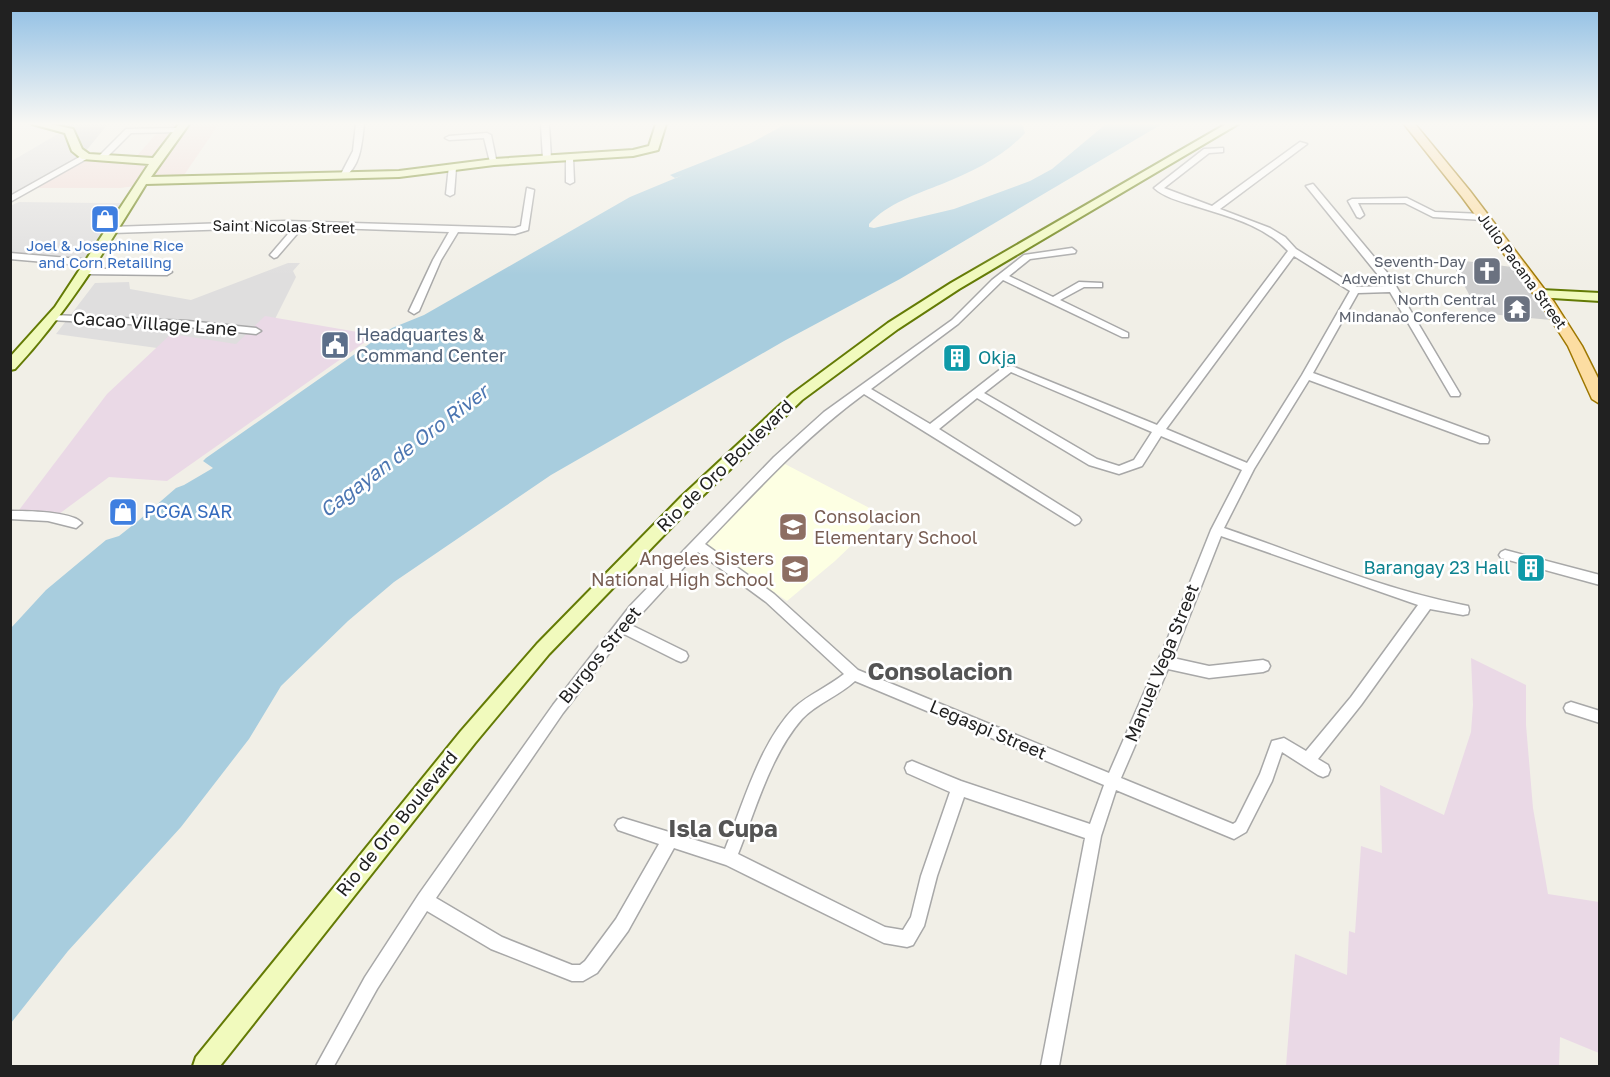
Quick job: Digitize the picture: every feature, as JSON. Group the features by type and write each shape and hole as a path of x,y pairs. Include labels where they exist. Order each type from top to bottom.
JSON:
{"main road":[{"path":"10,366 53,318 147,174"},
{"path":"143,181 337,174"},
{"name":"Rio de Oro Boulevard","path":"205,1066 468,737 543,649 687,501 797,397 893,326 955,286 1147,174"},
{"name":"Julio Pacana Street","path":"1449,174 1541,294 1575,346 1599,399"},
{"path":"1541,294 1599,297"}],"street":[{"path":"10,200 55,174"},
{"path":"450,194 452,174"},
{"path":"570,174 570,182"},
{"path":"1174,174 1158,186 1160,189 1260,227 1280,238 1293,251 1355,290 1393,289"},
{"path":"1214,209 1262,174"},
{"path":"1310,186 1387,278 1455,394"},
{"name":"Saint Nicolas Street","path":"112,230 300,225 522,230 525,228 530,190"},
{"path":"1360,214 1352,201 1407,200 1432,214 1483,217"},
{"path":"274,255 300,225"},
{"path":"414,311 436,260 455,229"},
{"name":"Burgos Street","path":"325,1066 366,991 425,900 558,709 635,610 778,460 828,415 955,322 1006,272 1035,254 1072,251"},
{"path":"977,393 1094,462 1119,470 1138,463 1159,430 1293,251"},
{"path":"10,256 88,267 166,272"},
{"path":"1006,272 1052,300 1125,335"},
{"path":"1052,300 1082,284 1099,285"},
{"name":"Manuel Vega Street","path":"1052,1066 1094,833 1112,782 1164,662 1217,530 1249,468 1307,375 1355,290"},
{"name":"Cacao Village Lane","path":"53,318 188,324 256,331"},
{"path":"931,429 1006,370 1012,369 1249,468"},
{"path":"1307,375 1484,440"},
{"path":"863,389 1075,520"},
{"path":"10,515 48,517 76,523"},
{"path":"1217,530 1427,603 1463,610"},
{"name":"Legaspi Street","path":"696,544 770,598 853,674 1234,832 1241,827 1267,776 1277,746 1284,745 1308,760"},
{"path":"1505,555 1599,580"},
{"path":"1323,770 1308,760 1356,701 1427,603"},
{"path":"622,627 681,656"},
{"path":"1164,662 1209,672 1263,666"},
{"path":"729,858 784,734 797,715 810,703 853,674"},
{"path":"1571,708 1599,717"},
{"path":"912,768 959,788 1094,833"},
{"path":"623,825 729,858 884,935 907,939 918,920 929,876 959,788"},
{"path":"425,900 497,943 572,973 583,973 591,967 622,925 670,840"}],"shaded area":[{"path":"10,174 56,174 11,201"},
{"path":"58,174 185,174 182,178 139,180 136,186 120,188 35,188"},
{"path":"19,202 125,203 82,262 11,257 10,206"},
{"path":"1450,259 1512,267 1551,320 1479,313"},
{"path":"288,263 300,263 293,271 296,277 272,325 238,350 157,348 56,334 95,283 129,282 130,289 191,300"},
{"path":"265,316 375,335 167,481 109,477 59,514 16,514 107,394 171,334 236,344"},
{"name":"Consolacion Elementary School","path":"783,463 883,515 835,561 787,601 699,541"},
{"path":"1471,658 1526,685 1526,725 1533,808 1548,894 1599,902 1599,1053 1560,1037 1559,1066 1286,1066 1295,954 1347,975 1349,931 1355,933 1361,846 1382,853 1380,785 1444,815 1471,732 1473,705"}],"water":[{"name":"Cagayan de Oro River","path":"964,174 885,210 869,224 869,227 874,228 954,209 1042,174 1077,174 900,279 784,341 551,475 394,582 348,621 281,686 249,739 181,827 68,951 11,1023 11,628 46,590 106,540 119,536 176,488 213,468 203,461 206,458 392,328 424,315 630,197 683,175 675,178 670,175"}],"place":[{"name":"Joel & Josephine Rice and Corn Retailing","path":"105,219"},
{"name":"Seventh-Day Adventist Church","path":"1487,271"},
{"name":"North Central Mindanao Conference","path":"1517,309"},
{"name":"Headquartes & Command Center","path":"335,345"},
{"name":"Okja","path":"957,358"},
{"name":"PCGA SAR","path":"123,512"},
{"name":"Consolacion Elementary School","path":"793,527"},
{"name":"Barangay 23 Hall","path":"1531,568"},
{"name":"Angeles Sisters National High School","path":"795,569"}],"district":[{"name":"Consolacion","path":"940,672"},
{"name":"Isla Cupa","path":"723,829"}]}
